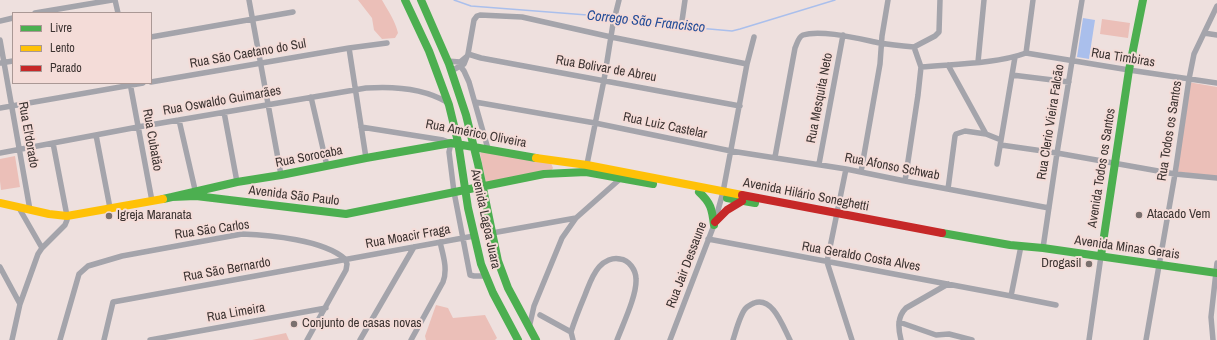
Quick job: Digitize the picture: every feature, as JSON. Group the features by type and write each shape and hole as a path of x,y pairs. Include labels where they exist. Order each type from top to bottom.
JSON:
{"street":[{"path":"41,12 112,0"},
{"path":"115,0 118,12"},
{"path":"249,0 281,175"},
{"name":"Avenida Lagoa Juara","path":"405,0 432,60 447,102 474,236 484,276 518,340"},
{"name":"Avenida Lagoa Juara","path":"421,0 440,41 464,107 502,274 536,340"},
{"path":"586,169 619,0"},
{"path":"682,21 685,0"},
{"path":"861,172 880,64 882,36 888,0"},
{"path":"775,157 795,48 799,38 803,35 812,34 843,35 882,43 914,47 935,36 939,32 940,0"},
{"path":"978,62 984,0"},
{"path":"921,67 978,62 1015,57 1026,53 1033,0"},
{"name":"Rua Clerio Vieira Falcão","path":"1043,248 1082,0"},
{"name":"Avenida Todos os Santos","path":"1089,340 1129,70 1143,0"},
{"name":"Rua Todos os Santos","path":"1146,340 1194,54 1216,10"},
{"path":"152,37 292,12"},
{"path":"451,71 462,64 468,54 474,20 480,15 522,18 747,64"},
{"path":"0,21 12,18"},
{"path":"1204,33 1217,35"},
{"name":"Rua Mesquita Neto","path":"819,164 843,35"},
{"name":"Rua Jair Dessaune","path":"670,340 714,224 722,194 747,64 754,36"},
{"name":"Rua El'dorado","path":"0,40 2,63 12,106 30,210"},
{"name":"Rua São Caetano do Sul","path":"152,82 348,48 388,44"},
{"path":"905,181 921,67 914,47"},
{"path":"348,48 366,158"},
{"name":"Rua Timbiras","path":"1026,53 1217,83"},
{"name":"Rua Bolivar de Abreu","path":"468,54 481,58 740,106"},
{"path":"997,164 1015,57"},
{"path":"2,63 12,61"},
{"path":"448,61 462,64"},
{"path":"462,64 469,82 488,149"},
{"path":"948,65 986,134"},
{"path":"1012,75 1069,82"},
{"path":"0,108 130,84"},
{"name":"Rua Cubatão","path":"130,84 152,201"},
{"name":"Rua Oswaldo Guimarães","path":"0,153 355,89 384,87 406,89 436,96 447,102"},
{"path":"311,97 326,166"},
{"path":"475,102 595,123"},
{"path":"224,112 237,182"},
{"path":"179,120 196,194"},
{"name":"Rua Luiz Castelar","path":"595,123 731,151"},
{"name":"Rua Américo Oliveira","path":"361,126 443,140 586,169"},
{"path":"948,189 955,136 956,134 965,131 974,131 986,134 1001,143 1175,174 1217,178"},
{"path":"96,135 110,208"},
{"path":"12,340 20,304 35,260 42,248 65,225 67,220 53,143"},
{"path":"455,143 449,152 454,192 470,275 484,276"},
{"name":"Rua Sorocaba","path":"196,194 237,182 455,143"},
{"name":"Rua Afonso Schwab","path":"731,151 819,164 1049,208"},
{"path":"544,174 547,166 546,160"},
{"name":"Avenida São Paulo","path":"0,203 49,214 67,216 196,194 346,214 544,174 586,169"},
{"name":"Avenida Hilário Soneghetti","path":"586,169 881,224 1009,250 1020,248"},
{"path":"846,169 827,262 852,340"},
{"path":"529,328 532,313 562,238 576,218 621,176"},
{"name":"Avenida Hilário Soneghetti","path":"667,184 699,192 722,194 742,201 837,216"},
{"path":"699,192 709,201 714,224"},
{"path":"714,224 721,213 742,201"},
{"path":"20,208 42,248"},
{"path":"492,233 576,218"},
{"name":"Rua São Carlos","path":"60,340 79,274 88,266 122,256 242,234 257,234 308,242 340,254 345,259"},
{"name":"Rua Moacir Fraga","path":"345,259 474,236"},
{"name":"Rua Geraldo Costa Alves","path":"708,239 1011,296 1056,306"},
{"path":"411,340 444,282 445,269 440,242"},
{"path":"360,340 414,247"},
{"path":"1011,296 1020,248"},
{"name":"Avenida Minas Gerais","path":"1020,248 1043,248 1216,272"},
{"path":"570,332 593,275 600,266 607,261 618,258 625,260 631,265 637,278 631,303 617,340"},
{"path":"307,340 346,270 347,264 345,259"},
{"name":"Rua São Bernardo","path":"104,340 113,302 345,259"},
{"path":"1213,340 1211,317 1217,263"},
{"path":"0,267 20,304"},
{"path":"901,340 899,322 902,313 906,308 948,284"},
{"path":"733,340 746,308 756,302 762,302 768,304 774,310 790,340"},
{"name":"Rua Limeira","path":"150,340 326,308"},
{"path":"540,315 570,332 573,340"},
{"path":"899,322 936,335 949,334 972,340"}],"shaded area":[{"path":"358,0 382,0 397,28 398,33 395,38 382,39 374,30 372,18"},
{"path":"1102,19 1130,23 1128,38 1100,34"},
{"path":"1188,82 1217,87 1217,176 1178,172"},
{"path":"482,152 551,163 553,168 551,171 486,183 480,153"},
{"path":"15,156 20,187 1,190 0,159"},
{"path":"436,305 448,308 453,318 485,315 497,338 495,340 426,340 425,336"},
{"path":"286,333 289,340 252,340"}],"water":[{"path":"1083,18 1095,20 1089,59 1077,57"}],"waterway":[{"name":"Corrego São Francisco","path":"454,0 471,6 613,17"},
{"name":"Corrego São Francisco","path":"617,18 653,24 732,31 835,0"}],"traffic: fast":[{"path":"405,0 429,51 449,105 458,142 468,208 481,264 493,293 518,340"},
{"path":"421,0 449,64 466,115 478,164 498,261 508,288 536,340"},
{"path":"1101,256 1129,70 1143,0"},
{"path":"172,197 237,182 451,143 536,158"},
{"path":"163,199 196,196 346,214 544,174 586,172 653,184"},
{"path":"699,192 710,207 714,225"},
{"path":"727,198 755,203"},
{"path":"942,233 1010,245 1043,248 1217,273"}],"traffic: slow":[{"path":"536,158 587,165 742,195"},
{"path":"0,203 49,214 67,216 163,199"}],"traffic: jam":[{"path":"742,195 942,233"},
{"path":"715,222 727,210 742,201"}],"place":[{"name":"Atacado Vem","path":"1139,215"},
{"name":"Igreja Maranata","path":"109,216"},
{"name":"Drogasil","path":"1089,264"},
{"name":"Conjunto de casas novas","path":"294,324"}]}
